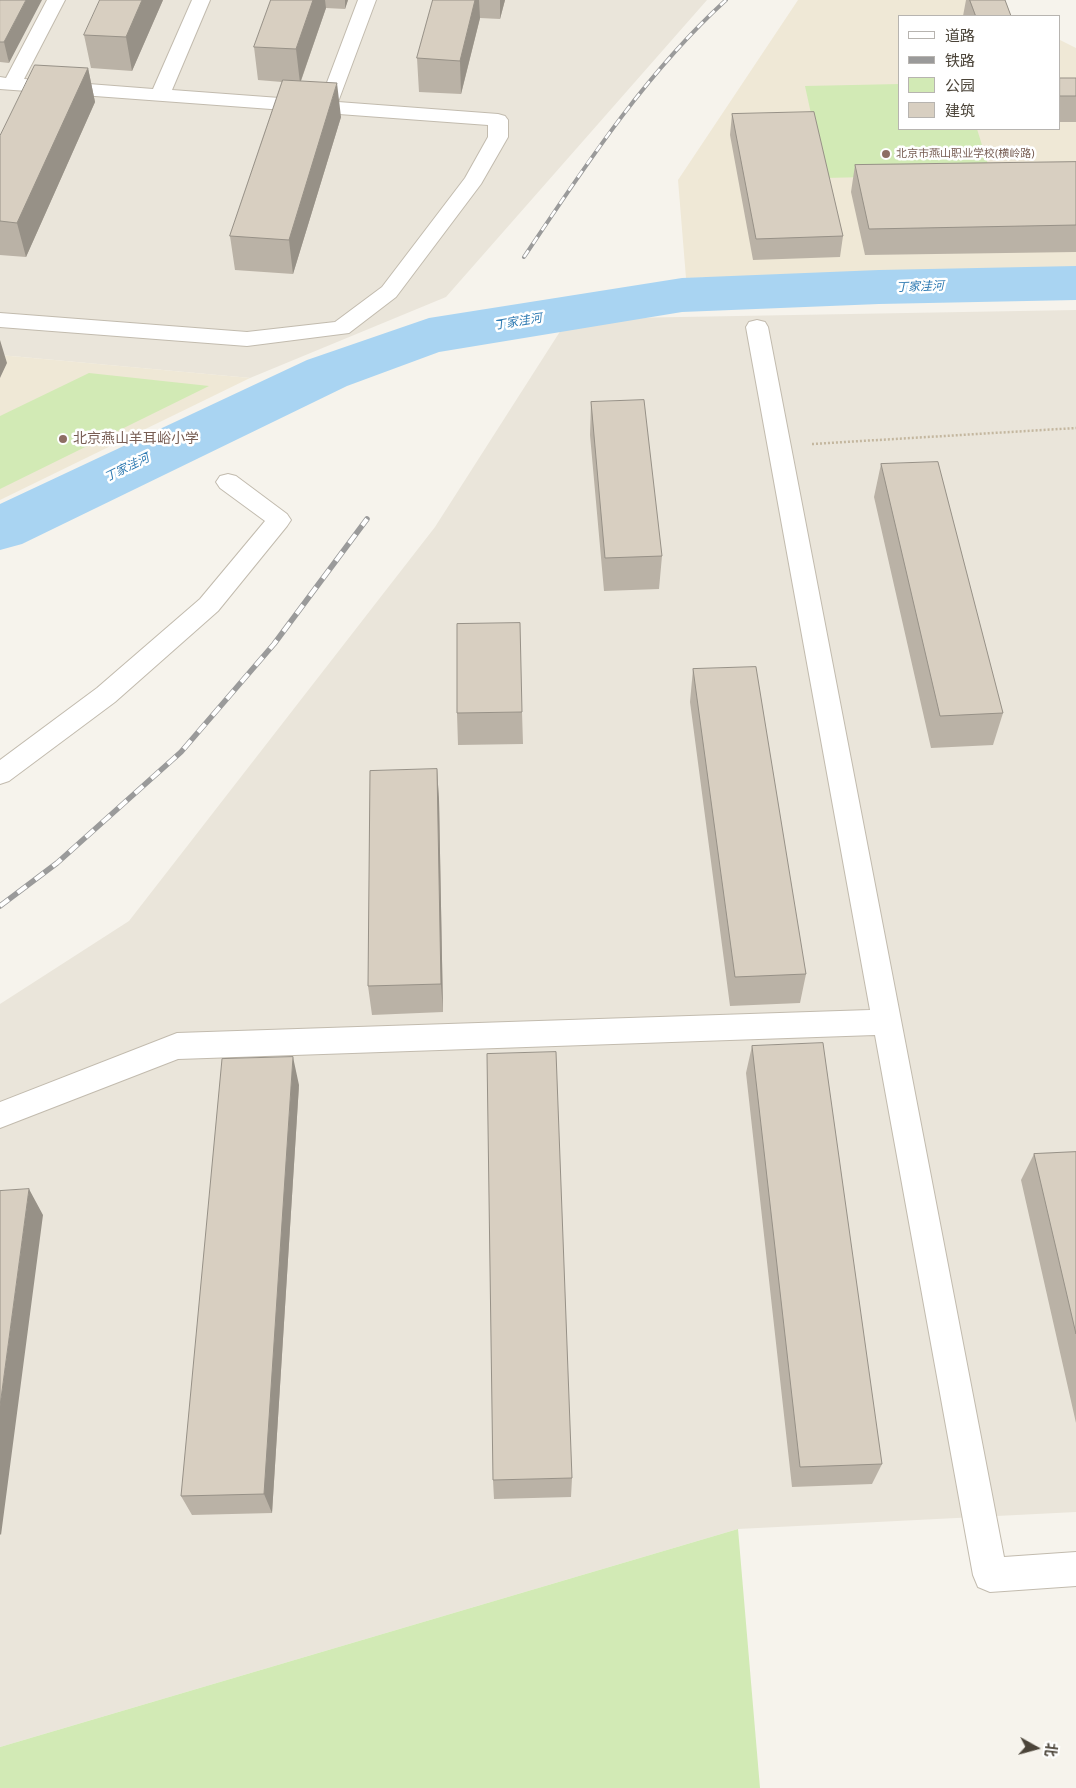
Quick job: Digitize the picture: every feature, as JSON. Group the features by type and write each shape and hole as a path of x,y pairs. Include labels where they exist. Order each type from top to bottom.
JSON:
{"street":[{"path":"0,320 247,339 341,328 390,292 474,180 498,137 498,120 6,83 56,0"},
{"path":"160,95 201,0"},
{"path":"327,107 367,0"},
{"path":"757,327 990,1575 1076,1569"},
{"path":"0,774 106,696 209,605 279,520 228,482"},
{"path":"0,1115 177,1046 886,1022"}],"path":[{"path":"779,444 1076,428"}],"shaded area":[{"path":"0,0 707,0 446,297 250,378 0,355"},
{"name":"北京市燕山职业学校(横岭路)","path":"798,0 982,0 1011,15 898,15 898,130 1061,130 1061,40 1076,48 1076,268 686,278 678,180"},
{"path":"1076,310 1076,1512 738,1529 0,1747 0,1004 129,921 435,527 568,319"},
{"name":"北京燕山羊耳峪小学","path":"0,355 250,378 0,500"}],"green space":[{"path":"898,84 898,130 977,130 991,174 825,178 805,86"},
{"path":"89,373 209,386 0,489 0,416"},
{"path":"738,1529 760,1788 0,1788 0,1747"}],"building":[{"path":"0,0 26,0 4,42 0,42"},
{"path":"100,0 142,0 126,37 84,35"},
{"path":"271,0 313,0 296,49 254,47"},
{"path":"433,0 475,0 460,61 417,58"},
{"path":"970,0 1005,0 1011,15 976,15"},
{"path":"35,65 88,68 17,223 0,221 0,136"},
{"path":"1061,78 1076,78 1076,96 1061,96"},
{"path":"283,80 337,83 289,240 230,236"},
{"path":"814,112 843,236 756,239 732,114"},
{"path":"1076,162 1076,225 869,229 855,165"},
{"path":"644,400 662,556 605,558 591,402"},
{"path":"938,462 1003,713 940,716 881,464"},
{"path":"520,623 522,712 457,713 457,624"},
{"path":"756,667 806,974 735,977 693,669"},
{"path":"437,769 441,984 368,986 370,771"},
{"path":"823,1043 882,1464 800,1467 752,1046"},
{"path":"556,1052 572,1478 493,1480 487,1054"},
{"path":"293,1057 264,1494 181,1496 222,1059"},
{"path":"1076,1152 1076,1334 1034,1154"},
{"path":"29,1189 0,1406 0,1191"}],"waterway":[{"name":"丁家洼河","path":"0,529 327,373 429,336 682,295 879,287 1076,283"}],"railway":[{"path":"524,257 593,155 643,90 669,59 726,0"},
{"path":"0,906 57,863 181,752 274,644 367,519"}],"place":[{"name":"北京市燕山职业学校(横岭路)","path":"886,154"},
{"name":"北京燕山羊耳峪小学","path":"63,439"}]}
